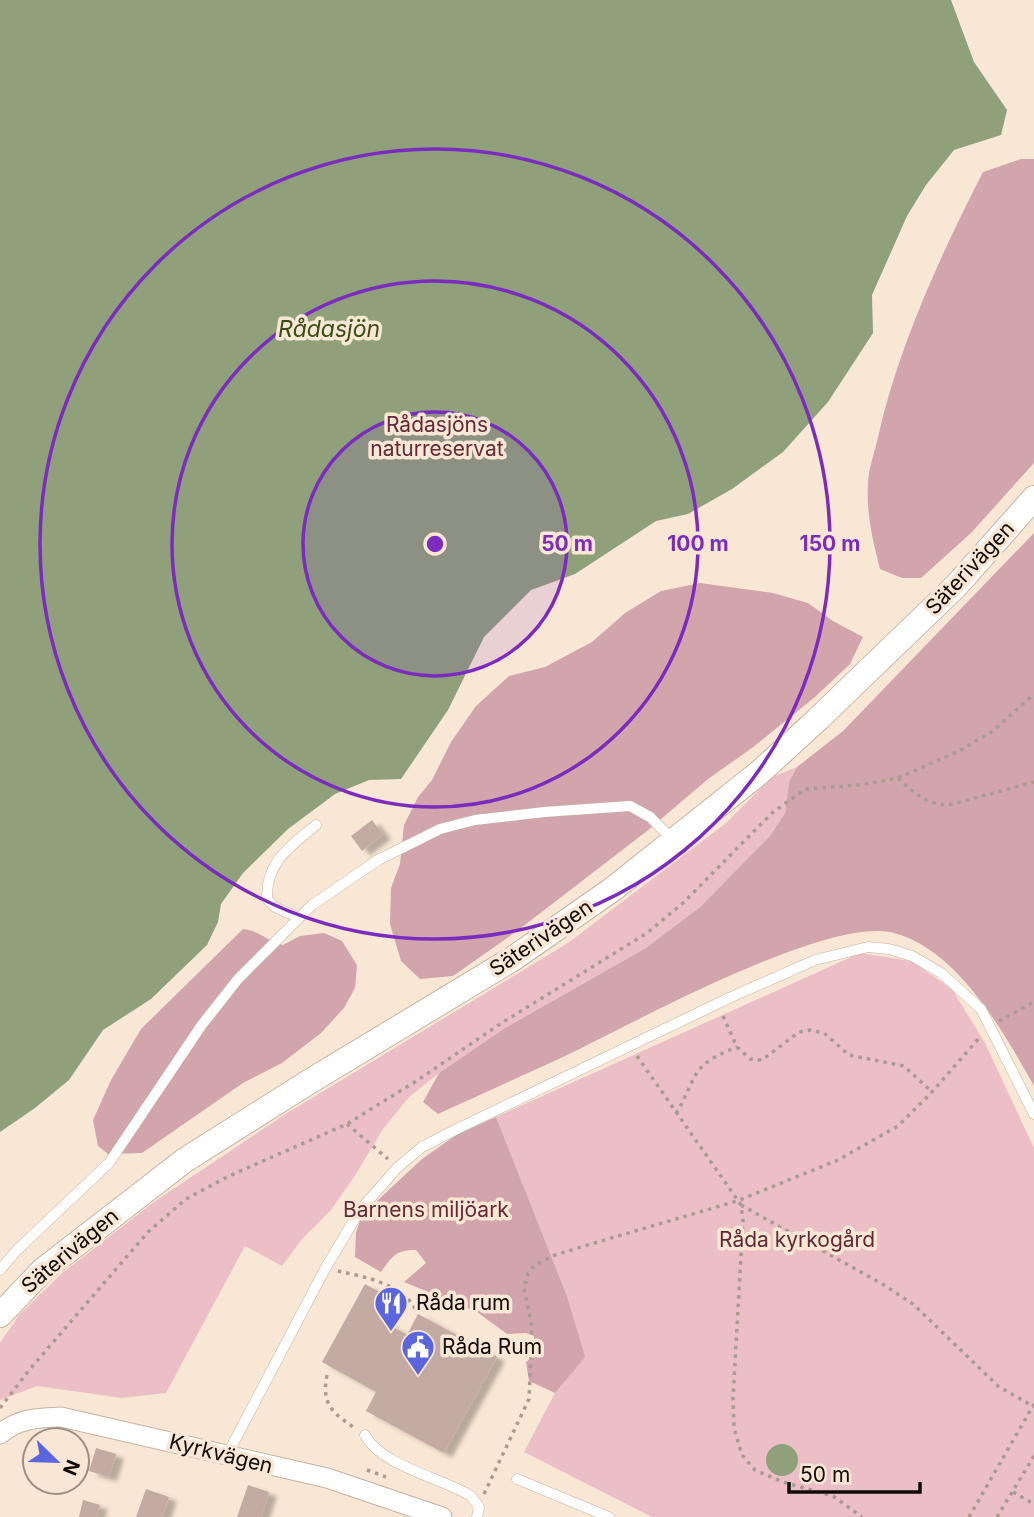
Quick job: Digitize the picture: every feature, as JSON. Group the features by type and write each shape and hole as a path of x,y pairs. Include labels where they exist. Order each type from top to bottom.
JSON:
{"street":[{"name":"Säterivägen","path":"0,1315 43,1269 185,1160 514,958 613,889 674,841 760,772 828,710 956,586 1034,498"},
{"name":"Kyrkvägen","path":"0,1434 27,1418 61,1417 327,1478 442,1517"}],"lane":[{"path":"0,1270 17,1250 109,1163 229,989 312,905 378,860 440,830 475,820 630,806 650,817 674,841"},
{"path":"299,918 267,899 267,884 272,867 283,852 316,825"},
{"path":"227,1455 360,1210 398,1167 422,1147 717,1004 815,960 867,947 889,949 912,956 941,973 981,1009 1034,1114"},
{"path":"365,1435 378,1451 464,1492 477,1502 478,1512"},
{"path":"517,1479 609,1517"}],"path":[{"path":"0,1408 38,1359 148,1232 186,1199 229,1176 347,1124 500,1024 647,933 683,903 772,813 805,789 859,785 898,778 959,751 993,731 1034,694"},
{"path":"898,778 930,803 940,806 1034,782"},
{"path":"478,1512 529,1399 532,1327 524,1289 528,1273 535,1265 555,1255 739,1203 838,1160 898,1126 991,1026 1034,1002"},
{"path":"717,1004 737,1047 750,1059 762,1060 799,1032 810,1030 824,1033 849,1055 904,1066 932,1092"},
{"path":"630,1046 739,1203 743,1220 733,1398 734,1428 742,1455 755,1470 783,1482 833,1496 862,1517"},
{"path":"677,1114 695,1072 709,1059 737,1047"},
{"path":"347,1124 398,1167"},
{"path":"739,1203 913,1304 998,1385 1034,1406 969,1517"},
{"path":"326,1269 380,1282 401,1293 417,1312"},
{"path":"327,1374 325,1385 330,1408 338,1417 365,1435"},
{"path":"998,1517 1034,1455"},
{"path":"1013,1492 1034,1504"}],"green space":[{"path":"1021,159 1034,159 1034,463 971,533 921,578 902,578 880,569 868,506 869,472 887,403 922,302 983,172"},
{"path":"1034,533 1034,1086 993,1018 958,974 939,956 917,942 894,933 864,932 824,940 729,976 438,1114 423,1102 439,1073 505,1028 646,948 700,907 770,836 785,813 789,782 797,767 843,731"},
{"path":"700,583 773,593 808,603 833,621 863,637 850,664 815,697 752,748 708,779 647,831 517,931 453,976 420,979 401,961 390,924 391,888 400,864 404,825 418,797 432,780 451,742 476,706 509,676 545,667 592,642 625,613 661,591"},
{"path":"797,767 789,782 785,813 770,836 700,907 646,948 505,1028 409,1097 383,1129 331,1210 303,1238 282,1266 245,1246 166,1393 122,1398 37,1386 0,1400 0,1343 19,1315 61,1274 154,1202 284,1115 568,943 726,823 772,777"},
{"path":"243,929 283,945 300,936 324,933 342,941 357,965 355,988 344,1008 321,1033 282,1063 243,1083 142,1153 108,1154 98,1146 93,1120 111,1080 141,1029"},
{"name":"Råda kyrkogård","path":"860,953 911,961 952,989 985,1043 1034,1148 1034,1517 652,1517 524,1452 555,1393 584,1357 567,1296 496,1117"},
{"name":"Barnens miljöark","path":"496,1117 567,1296 585,1357 555,1393 529,1381 526,1362 535,1355 534,1336 526,1333 507,1334 477,1312 404,1282 426,1263 416,1250 395,1255 381,1272 355,1257 356,1232 362,1215 422,1159 459,1133"}],"water":[{"name":"Rådasjön","path":"0,0 951,0 974,62 1007,110 1001,135 954,150 926,185 907,216 872,295 873,333 828,402 783,452 732,489 688,514 656,521 575,574 531,590 484,637 448,710 401,779 369,780 335,794 288,829 243,873 221,904 218,922 207,945 151,999 103,1030 69,1080 0,1132"},
{"path":"782,1444 793,1449 798,1460 793,1471 782,1476 771,1471 766,1460 771,1449"}],"building":[{"path":"372,820 383,835 362,851 351,836"},
{"name":"Råda Rum","path":"365,1284 390,1298 379,1319 407,1335 418,1314 497,1357 444,1453 366,1411 376,1392 322,1362"},
{"path":"96,1448 116,1454 109,1477 91,1472"},
{"path":"248,1485 269,1492 261,1517 237,1517"},
{"path":"146,1489 169,1497 162,1517 136,1517"},
{"path":"83,1500 100,1505 96,1517 79,1517"}],"place":[{"name":"Råda rum","path":"391,1333"},
{"name":"Råda Rum","path":"418,1377"}],"park label":[{"name":"Rådasjöns naturreservat","path":"437,437"}]}
